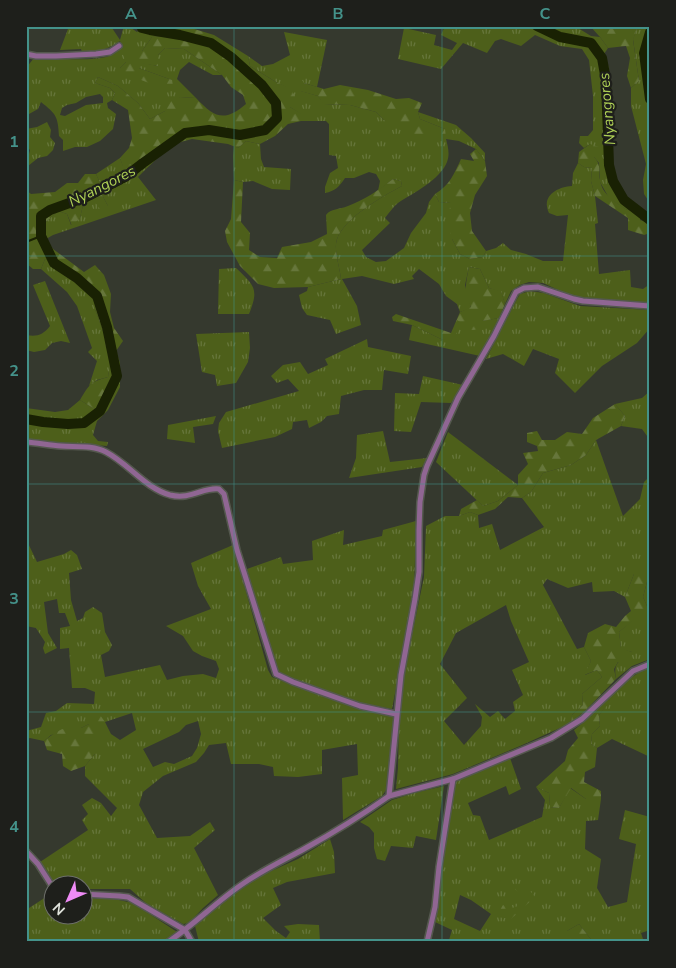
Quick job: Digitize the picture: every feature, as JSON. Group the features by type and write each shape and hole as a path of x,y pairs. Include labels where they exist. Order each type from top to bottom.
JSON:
{"street":[{"path":"26,54 36,56 96,54 110,52 119,46"},
{"path":"390,796 401,675 416,599 419,572 420,509 424,475 458,398 494,336 516,292 524,288 538,287 574,299 650,306"},
{"path":"26,442 101,449 115,457 150,485 171,495 184,497 219,489 224,494 237,550 276,674 360,706 396,714"},
{"path":"168,942 243,883 323,838 390,796 453,779 551,738 582,719 633,671 650,664"},
{"path":"427,942 435,907 439,867 453,779"},
{"path":"26,851 46,876"},
{"path":"92,895 128,897 185,930 192,942"}],"green space":[{"path":"66,26 113,26 112,28 120,40 124,26 128,26 137,32 143,26 166,26 165,36 152,37 142,51 120,68 172,80 139,68 138,62 158,66 158,55 165,48 184,49 222,75 213,75 189,62 180,70 177,79 196,98 180,97 165,111 150,119 138,103 118,86 98,77 95,83 110,88 115,93 112,100 107,103 108,108 116,114 113,129 100,141 87,147 75,147 63,151 63,140 59,136 57,120 50,110 41,102 38,109 29,114 26,113 26,68 34,58 102,58 111,55 122,46 120,41 98,51 82,52 81,49 60,50 68,29","holes":["100,94 103,97 103,103 86,105 65,116 60,115 62,108 86,97"]},
{"path":"166,26 191,28 214,35 248,56 250,66 290,88 295,96 290,107 302,114 301,121 288,124 275,136 260,144 246,141 238,148 228,144 192,139 177,143 165,151 146,169 135,164 123,167 120,158 129,148 132,138 128,110 112,100 115,93 110,88 95,83 98,77 118,86 138,103 150,119 165,111 168,101 180,97 196,98 208,110 219,115 231,114 246,104 243,95 231,87 222,75 184,49 165,48 158,55 158,66 139,63 139,68 172,80 173,86 167,90 123,73 120,68 126,62 123,54 126,48 142,51 152,37 165,36"},
{"path":"445,26 569,26 578,28 591,36 600,37 608,48 604,54 609,68 611,144 615,176 624,195 636,206 627,210 609,198 600,182 599,163 594,157 590,144 584,148 579,143 580,136 588,136 593,130 593,96 589,60 582,49 560,46 535,35 521,46 501,39 495,41 487,53 463,43 441,69 398,59 404,28 436,35 434,45 452,50 457,43 441,35"},
{"path":"590,26 638,26 633,40 639,81 631,88 627,76 630,58 626,46 608,48"},
{"path":"638,26 650,26 648,53 650,75 650,203 644,194 643,180 646,164 631,106 631,88 639,81 633,39"},
{"path":"284,32 327,40 317,87 304,83 301,91 318,96 324,104 350,105 376,112 384,120 445,129 420,119 418,112 456,125 485,153 485,161 476,149 459,141 446,139 448,156 443,169 432,180 393,208 385,218 390,223 362,250 366,257 376,262 386,261 404,248 411,233 426,213 429,202 435,194 439,202 452,203 452,239 460,254 470,259 483,257 486,251 496,248 503,243 511,250 543,261 563,261 568,215 557,216 549,213 547,202 556,190 572,186 573,173 578,163 584,167 592,168 591,181 598,223 595,224 599,274 630,270 631,287 643,289 650,284 650,303 588,299 567,294 543,283 529,282 511,291 505,304 501,292 489,288 480,269 469,267 465,285 471,308 460,312 457,304 446,296 439,284 419,269 412,276 414,279 394,284 362,276 342,279 357,306 361,325 336,334 330,320 307,315 302,308 299,295 307,291 308,287 341,279 336,244 344,227 363,210 402,186 401,181 393,179 378,191 380,181 376,174 369,172 354,178 345,178 332,191 325,193 330,173 338,168 336,156 329,155 329,124 326,121 301,121 301,114 290,107 290,89 250,66 248,56 262,66 273,64 290,55"},
{"path":"300,77 304,83 324,89 340,85 368,90 396,99 409,98 422,103 418,112 420,119 445,129 446,138 417,136 384,120 376,112 350,105 323,104 318,96 300,91 297,85"},
{"path":"47,122 51,130 50,137 55,143 53,150 47,156 38,158 28,166 26,156 30,150 26,146 26,129 37,127"},
{"path":"246,141 260,144 261,159 264,167 291,169 290,190 272,189 253,181 243,182 234,180 234,146 238,148"},
{"path":"590,144 599,147 594,157 599,165 601,185 604,190 610,198 627,210 636,206 642,209 640,220 650,223 650,233 644,235 628,230 628,218 595,196 591,181 592,168 584,167 578,163 579,152"},
{"path":"476,149 485,161 487,176 475,195 470,213 472,231 486,251 483,257 470,259 460,254 452,239 447,220 451,203 439,202 435,194 448,183 461,159 474,161 470,154"},
{"path":"120,158 123,166 135,164 146,169 138,177 156,200 46,239 45,223 58,211 67,214 71,225 80,218 83,205 92,198 108,206 101,193 101,185 96,174"},
{"path":"85,174 96,174 101,185 101,193 108,206 100,209 92,198 83,205 80,218 72,226 67,214 58,211 45,223 46,239 53,249 84,272 95,265 104,275 111,294 110,312 114,328 123,341 116,351 110,354 106,348 105,337 95,309 96,292 85,281 57,262 45,259 41,269 33,269 26,263 26,190 31,194 55,192 67,183 78,183"},
{"path":"393,179 401,181 402,186 363,210 344,227 339,235 336,248 341,279 308,287 274,288 258,284 240,266 227,242 225,231 231,219 234,180 243,182 241,222 250,233 249,250 260,257 277,258 282,247 311,242 327,234 326,215 330,211 360,201"},
{"path":"45,259 57,262 85,281 96,292 95,309 105,337 106,348 110,354 116,351 120,363 110,365 108,377 97,380 89,386 97,361 88,352 92,348 77,306 67,292 41,269"},
{"path":"469,267 480,269 489,288 501,291 505,304 499,318 482,321 481,329 472,330 457,320 457,332 454,339 443,340 412,325 393,321 392,317 396,314 451,333 460,312 471,307 466,293"},
{"path":"236,268 253,288 254,299 249,314 218,314 219,269"},
{"path":"45,281 70,343 61,341 52,343 45,350 34,352 26,350 26,335 40,335 50,326 33,285"},
{"path":"530,291 544,293 580,306 650,310 650,328 637,343 602,366 575,393 555,373 559,359 533,349 524,366 503,354 486,359 520,294"},
{"path":"499,318 480,356 409,340 412,325 443,340 457,332 457,319 481,321"},
{"path":"249,332 250,348 248,362 236,383 217,386 215,375 202,372 196,334"},
{"path":"367,339 368,347 411,356 408,374 384,370 382,390 364,390 341,396 339,414 327,416 321,422 309,428 307,420 293,422 292,429 275,437 222,448 218,431 219,423 226,412 299,391 288,379 277,383 271,376 283,365 300,362 308,374 328,365 325,359"},
{"path":"120,363 120,387 108,410 96,410 80,400 91,385 108,377 110,364"},
{"path":"423,376 463,385 451,403 421,402 411,432 394,431 395,393 419,394"},
{"path":"650,391 650,440 642,429 621,426 625,416 615,404 642,398"},
{"path":"80,400 96,410 108,410 97,421 93,435 98,441 108,442 107,446 26,440 26,408 55,412 68,410"},
{"path":"615,404 625,416 621,426 596,440 586,455 571,465 543,473 531,492 522,498 508,497 495,509 478,515 470,512 459,516 461,509 477,500 483,506 498,501 518,485 518,475 528,464 523,453 538,451 537,446 527,442 527,433 537,431 542,440 555,440 567,432 582,434 593,418"},
{"path":"216,416 213,424 193,427 195,443 167,439 168,425"},
{"path":"383,431 390,462 427,458 422,467 349,478 356,458 357,435"},
{"path":"448,432 518,485 498,501 483,506 436,462"},
{"path":"596,440 623,516 640,499 644,482 650,476 650,659 632,666 616,679 616,665 632,652 621,649 619,632 647,606 643,597 648,578 634,574 625,597 614,591 593,592 592,582 568,588 547,579 543,585 577,649 584,647 591,661 585,675 597,670 602,677 582,694 583,705 572,715 571,723 453,774 396,789 401,688 424,577 426,526 445,516 459,516 470,512 478,515 479,528 492,524 500,550 544,527 522,498 531,492 543,473 571,465 586,455","holes":["506,605 529,662 512,670 523,695 513,702 515,711 505,719 498,711 490,717 475,704 482,717 481,726 464,745 444,721 467,698 440,664 456,633"]},
{"path":"416,521 414,594 392,709 362,703 284,676 277,671 247,569 281,557 283,564 313,560 312,541 344,530 343,545 382,536 383,530"},
{"path":"26,539 37,562 71,550 77,555 82,569 69,573 71,600 77,621 83,618 85,612 93,607 102,613 105,632 112,645 109,651 101,655 105,677 160,665 167,680 203,674 216,678 219,669 216,661 193,651 183,636 166,626 211,609 198,586 191,563 233,545 268,670 272,677 361,709 394,717 386,790 382,796 343,820 342,778 358,775 357,744 322,750 322,774 298,777 274,776 273,767 259,764 231,764 226,743 209,745 196,762 163,776 143,792 139,805 157,838 190,836 210,822 215,830 194,848 218,895 189,923 183,924 147,904 130,889 92,889 92,876 49,876 40,862 88,830 82,820 88,814 82,805 92,798 101,803 111,816 117,808 85,776 85,766 95,754 95,738 89,724 81,728 51,735 44,741 26,739 26,731 41,727 46,713 56,711 67,703 94,704 95,692 85,688 72,688 69,648 60,649 60,628 70,626 65,613 59,613 57,599 44,602 48,633 57,648 45,654 43,648 45,642 36,628 26,626","holes":["132,713 136,730 120,740 111,734 105,722","198,721 201,734 197,748 192,756 174,764 165,762 153,767 143,749 179,732 186,725"]},
{"path":"642,569 648,578 643,597 647,606 646,616 634,620 619,632 621,648 632,652 630,663 618,662 614,669 616,679 571,723 572,715 583,705 582,694 602,677 597,670 584,675 591,661 584,647 588,633 605,624 616,627 631,611 625,597 634,574"},
{"path":"650,667 650,757 612,739 597,748 591,744 592,734 600,726 599,715 610,701 608,699 632,677"},
{"path":"608,699 611,701 599,715 600,726 592,734 591,744 597,748 595,767 585,772 584,782 601,791 601,799 586,799 571,788 559,808 550,807 549,793 536,787 565,761 568,750 578,738 574,730"},
{"path":"92,714 100,715 105,722 101,733 95,739 95,754 85,766 71,771 63,766 62,754 47,750 44,741 56,732 66,728 81,728 89,724"},
{"path":"510,758 521,789 509,795 506,786 468,803 473,815 480,816 489,840 542,817 545,800 536,787 549,793 550,807 559,808 570,788 586,799 601,799 598,820 586,821 585,849 601,859 597,888 608,907 627,902 636,844 619,839 625,810 650,817 650,845 648,850 650,850 650,930 641,933 644,942 593,942 579,924 567,931 567,942 452,942 449,940 452,930 435,922 441,867 455,780","holes":["460,895 491,914 480,931 454,919"]},
{"path":"444,786 436,840 416,836 413,848 391,846 385,861 377,859 374,848 374,833 369,827 360,822 392,800"},
{"path":"330,839 334,852 335,873 287,882 273,888 281,905 263,918 286,938 290,932 284,926 298,924 319,925 320,942 199,942 195,926 223,902 260,876 298,859"},
{"path":"520,884 535,897 511,919 496,917 503,905 512,908 518,906 522,896 514,888"},
{"path":"92,898 114,899 133,903 177,932 162,942 26,942 26,910 42,900 42,926 92,926"},
{"path":"579,924 593,942 567,942 567,931"}],"waterway":[{"name":"Nyangores","path":"26,419 68,424 84,423 100,411 117,376 107,327 97,296 77,278 54,263 41,236 41,216 50,210 86,197 125,177 185,133 209,130 240,135 265,130 277,118 276,103 262,85 231,57 211,43 150,30 142,28 142,26"},
{"name":"Nyangores","path":"537,26 560,37 591,43 602,58 606,80 609,165 613,181 624,200 650,220"},
{"name":"Nyangores","path":"650,32 644,53 650,99"},
{"path":"26,242 41,236"}]}
